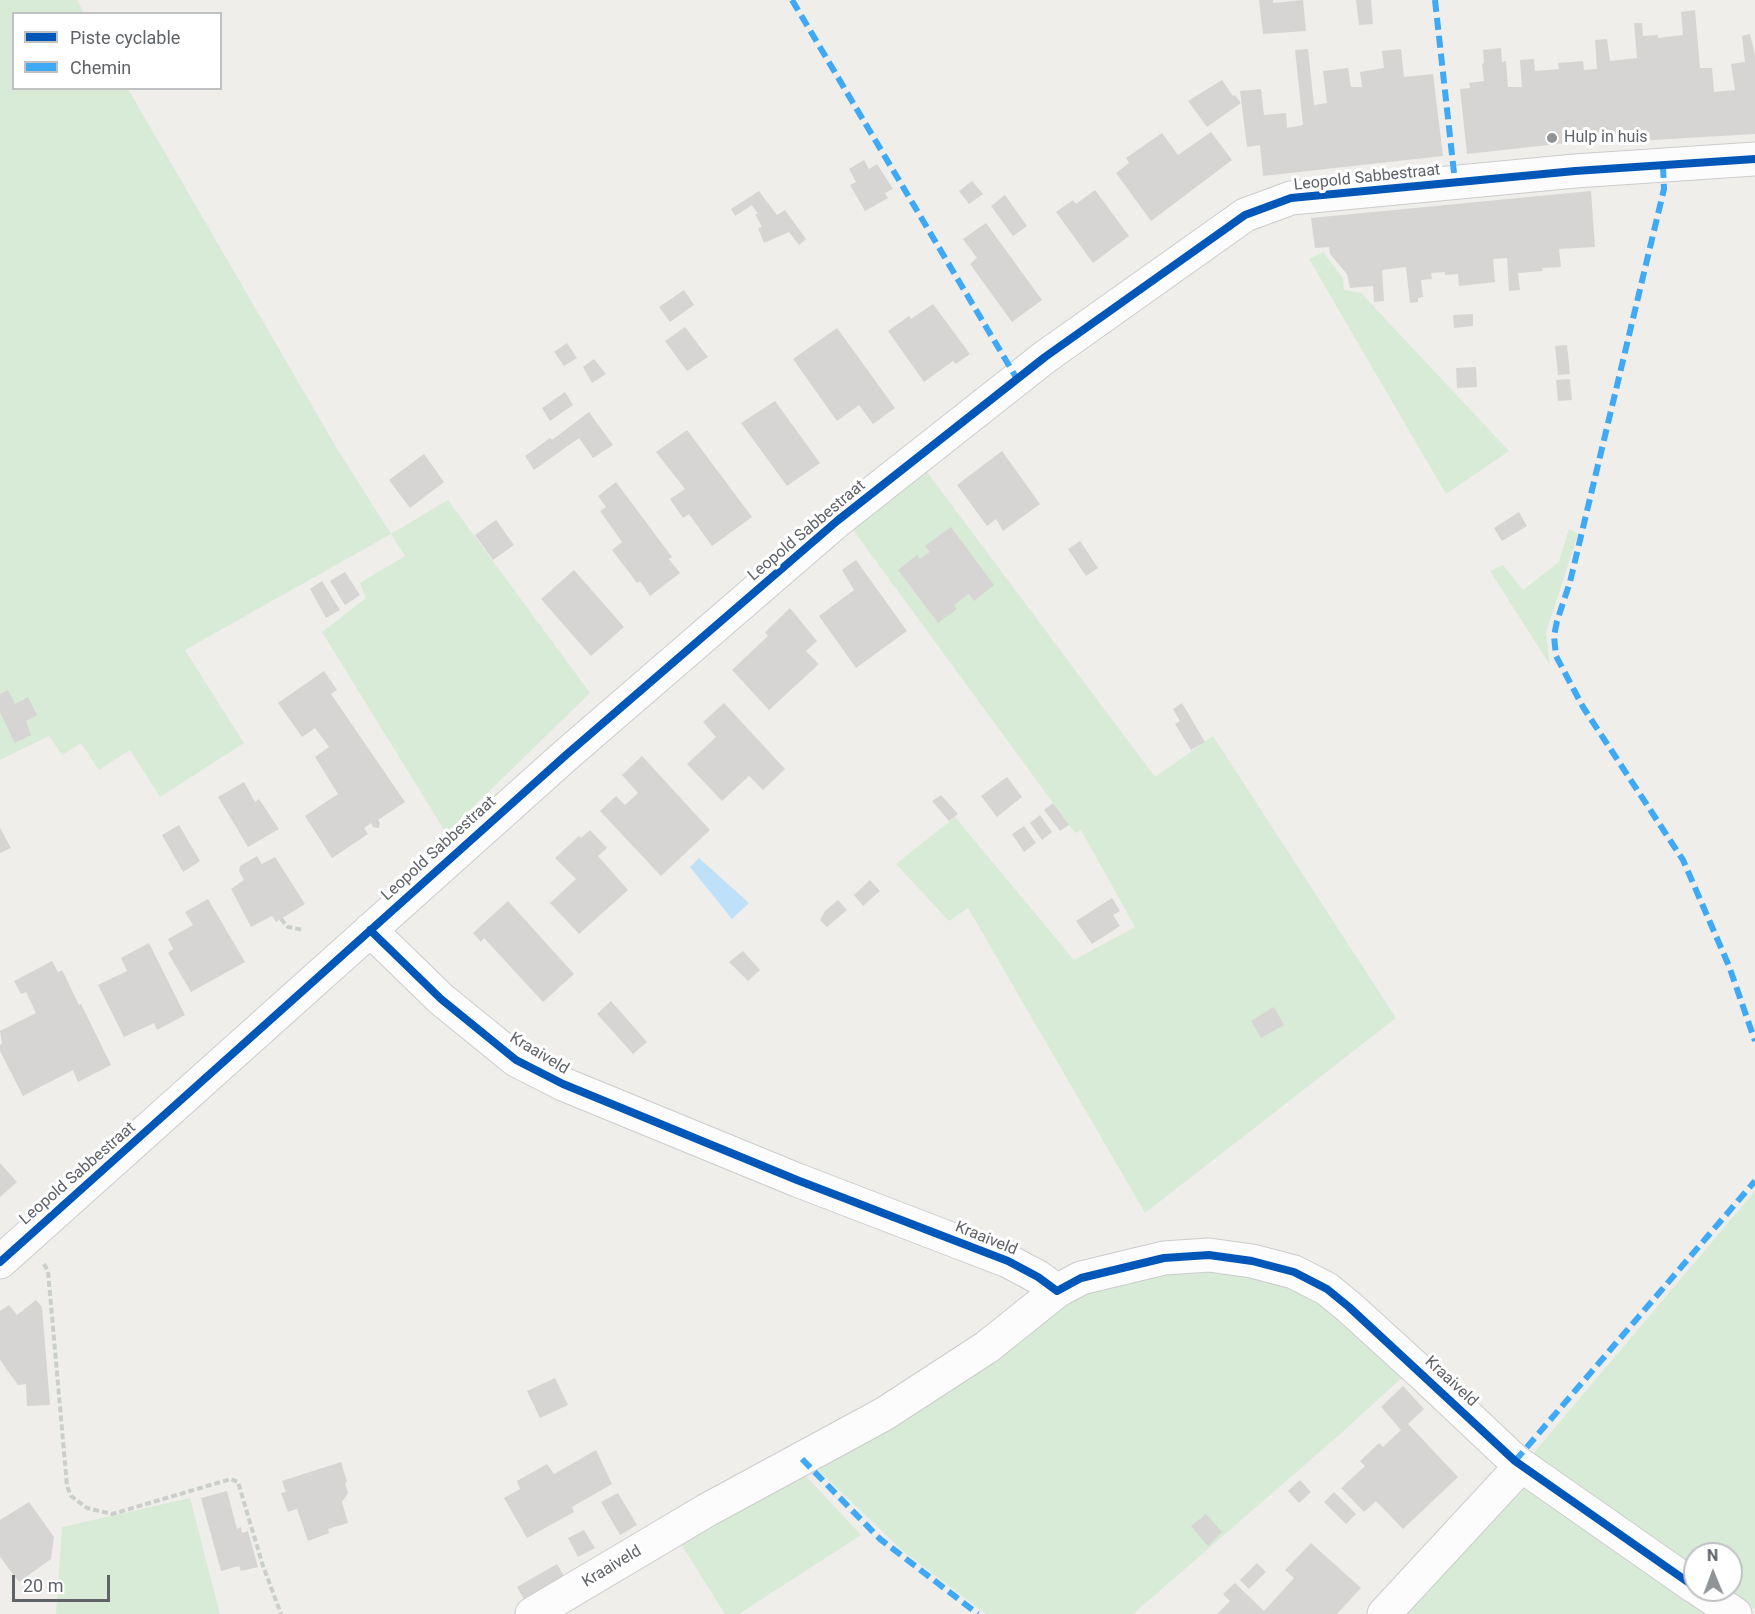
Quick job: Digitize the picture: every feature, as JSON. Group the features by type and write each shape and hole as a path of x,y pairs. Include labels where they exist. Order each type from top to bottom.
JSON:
{"street":[{"name":"Leopold Sabbestraat","path":"0,1262 566,754 837,521 1045,357 1245,215 1291,198 1575,171 1755,159"},
{"name":"Kraaiveld","path":"370,930 441,999 516,1060 563,1084 797,1180 1008,1261 1038,1277 1057,1291"},
{"name":"Kraaiveld","path":"532,1614 706,1510 884,1414 987,1347 1057,1291 1081,1278 1164,1258 1209,1255 1252,1261 1294,1272 1327,1289 1521,1466 1683,1579"},
{"path":"1384,1614 1521,1466"},
{"path":"1718,1602 1735,1614"}],"path":[{"path":"281,919 288,927 304,930"},
{"path":"25,1238 38,1253 48,1271 67,1486 71,1496 87,1508 112,1514 231,1479 238,1482 263,1566 281,1614"}],"green space":[{"path":"0,0 77,0 83,12 12,12 12,90 129,90 336,447 391,534 185,650 244,743 160,797 130,750 99,770 81,743 62,755 49,736 0,760"},
{"path":"1323,252 1343,278 1344,290 1361,293 1509,451 1446,494 1309,259"},
{"path":"924,468 1155,777 1213,736 1396,1018 1145,1213 968,908 949,921 896,864 955,817 1074,960 1135,927 1081,830 1075,833 851,527"},
{"path":"448,500 590,693 446,833 322,632 366,598 360,583 405,556 391,534"},
{"path":"1569,529 1578,534 1546,633 1550,665 1490,571 1503,565 1523,590 1559,562"},
{"path":"1755,1191 1755,1609 1743,1601 1743,1542 1683,1542 1683,1560 1531,1456"},
{"path":"1203,1264 1298,1284 1408,1372 1338,1436 1133,1614 986,1614 904,1552 819,1471 822,1459 1065,1298"},
{"path":"803,1473 861,1535 739,1614 725,1614 678,1539"},
{"path":"1525,1482 1683,1589 1683,1602 1702,1602 1720,1614 1395,1614"},
{"path":"190,1498 220,1614 56,1614 62,1527"}],"water":[{"path":"699,858 749,903 732,919 690,867"}],"building":[{"path":"1259,0 1273,0 1273,3 1303,0 1306,31 1263,34"},
{"path":"1356,0 1371,0 1373,24 1359,25"},
{"path":"1695,10 1700,68 1712,68 1714,92 1735,90 1731,64 1745,62 1742,36 1750,34 1755,55 1755,134 1602,143 1602,139 1467,154 1460,89 1470,88 1469,83 1484,81 1483,50 1501,48 1502,62 1506,61 1508,87 1522,87 1520,60 1534,59 1535,71 1559,69 1558,63 1583,61 1584,70 1597,69 1595,40 1607,39 1610,61 1637,58 1634,23 1642,23 1643,36 1658,35 1658,38 1683,35 1681,12"},
{"path":"1308,49 1314,105 1327,103 1323,71 1348,68 1351,87 1362,87 1360,72 1384,68 1382,51 1401,49 1404,77 1433,74 1443,156 1263,176 1260,145 1247,147 1240,91 1261,89 1264,115 1286,113 1287,128 1303,125 1295,50"},
{"path":"1222,80 1241,103 1207,127 1188,101"},
{"path":"1211,132 1232,160 1151,221 1116,173 1129,163 1126,158 1162,133 1178,155"},
{"path":"864,160 869,169 877,164 893,189 885,193 888,198 865,211 850,185 856,182 849,169"},
{"path":"972,181 983,194 969,204 959,191"},
{"path":"1095,190 1129,236 1093,263 1056,212 1073,200 1076,204"},
{"path":"759,191 777,215 785,210 806,239 799,245 789,232 764,243 758,228 762,227 755,214 758,214 752,205 735,216 731,209"},
{"path":"1591,191 1595,247 1559,249 1561,267 1518,273 1520,290 1509,291 1507,258 1493,259 1495,282 1459,286 1458,274 1431,273 1432,279 1421,280 1423,297 1418,298 1418,302 1410,303 1406,267 1382,270 1384,301 1374,302 1373,286 1350,288 1347,274 1330,254 1329,247 1315,248 1311,218"},
{"path":"1005,195 1027,226 1013,236 991,206"},
{"path":"986,223 1042,300 1012,322 970,264 977,258 963,239"},
{"path":"684,290 694,305 670,322 659,307"},
{"path":"933,304 970,354 956,364 953,361 924,382 888,331 909,316 911,319"},
{"path":"1473,314 1473,326 1454,328 1453,315"},
{"path":"685,327 708,357 687,371 665,341"},
{"path":"837,328 895,408 873,424 859,405 837,421 793,359"},
{"path":"567,343 577,358 564,366 554,352"},
{"path":"1567,345 1570,374 1558,375 1555,346"},
{"path":"594,359 606,374 592,383 583,367"},
{"path":"1476,367 1477,387 1457,388 1456,368"},
{"path":"1570,379 1572,400 1558,401 1556,380"},
{"path":"565,392 573,405 550,421 542,408"},
{"path":"775,401 820,463 787,486 741,423"},
{"path":"589,412 613,445 593,458 579,438 534,470 525,456 550,438 552,440"},
{"path":"687,430 752,517 712,546 689,514 683,518 670,499 685,489 656,452"},
{"path":"1002,451 1040,504 1003,531 996,519 987,526 957,485"},
{"path":"424,454 444,482 410,508 389,480"},
{"path":"616,482 672,557 669,559 680,573 650,596 640,581 637,583 612,550 622,542 600,511 606,507 598,496"},
{"path":"1519,512 1527,526 1502,541 1494,528"},
{"path":"496,520 514,545 493,560 475,535"},
{"path":"951,527 994,585 974,601 969,594 954,605 957,609 938,623 898,570 917,555 920,559 930,552 925,546"},
{"path":"1080,541 1098,568 1086,576 1068,549"},
{"path":"856,560 907,631 856,668 819,616 854,590 842,570"},
{"path":"574,570 624,627 591,656 541,599"},
{"path":"345,572 360,595 345,605 330,581"},
{"path":"322,581 340,610 326,618 310,589"},
{"path":"790,608 817,641 806,651 819,664 769,710 732,670 768,636 765,632"},
{"path":"324,671 337,690 331,694 405,802 378,820 379,828 373,827 371,823 364,828 368,834 332,858 305,816 338,794 315,757 329,747 315,728 302,737 278,703"},
{"path":"8,690 15,704 28,697 37,715 26,721 31,735 15,743 0,712 0,694"},
{"path":"724,703 785,769 763,790 749,776 722,801 687,764 716,737 703,722"},
{"path":"1182,703 1205,742 1191,750 1175,724 1180,721 1173,709"},
{"path":"642,756 710,830 661,876 600,811 616,796 625,805 638,793 622,775"},
{"path":"1007,777 1022,797 997,817 981,796"},
{"path":"244,782 255,802 259,799 279,829 248,847 218,797"},
{"path":"941,795 958,814 949,821 932,801"},
{"path":"1053,803 1069,825 1060,831 1044,810"},
{"path":"1040,815 1052,832 1042,840 1030,823"},
{"path":"179,825 200,861 183,872 162,835"},
{"path":"1024,826 1036,843 1024,852 1012,834"},
{"path":"0,828 11,848 0,853"},
{"path":"590,830 607,848 598,856 628,890 579,934 550,903 576,879 555,858 579,836 581,838"},
{"path":"257,856 262,864 275,857 305,904 276,922 272,916 251,927 231,889 244,880 239,871 240,866"},
{"path":"870,880 880,891 863,906 854,895"},
{"path":"1112,898 1120,911 1113,915 1120,926 1092,944 1076,921"},
{"path":"208,899 245,962 191,992 168,953 173,949 168,939 193,925 185,912"},
{"path":"838,900 847,910 827,927 820,920 825,911"},
{"path":"508,901 574,974 543,1002 484,938 481,942 473,933"},
{"path":"149,943 185,1015 157,1030 154,1023 124,1037 98,985 127,971 121,958"},
{"path":"743,951 760,970 748,981 729,962"},
{"path":"52,961 58,972 62,970 111,1065 78,1082 73,1070 23,1096 0,1051 2,1044 0,1031 36,1013 26,992 21,994 14,981"},
{"path":"611,1001 647,1042 633,1054 597,1014"},
{"path":"1274,1007 1284,1025 1261,1038 1251,1021"},
{"path":"0,1163 17,1182 0,1197"},
{"path":"36,1300 42,1307 50,1405 27,1406 26,1384 18,1385 0,1360 0,1311 9,1305 17,1315"},
{"path":"555,1378 568,1405 540,1418 527,1391"},
{"path":"1403,1386 1424,1409 1408,1424 1458,1477 1403,1529 1376,1501 1364,1512 1341,1488 1365,1466 1360,1461 1379,1443 1383,1447 1401,1430 1381,1407"},
{"path":"596,1450 612,1484 572,1507 574,1512 527,1538 504,1498 520,1489 517,1481 547,1464 554,1474"},
{"path":"341,1462 347,1482 345,1483 348,1493 342,1502 348,1523 328,1529 329,1533 308,1541 297,1509 288,1512 281,1493 286,1492 282,1481"},
{"path":"1300,1480 1311,1492 1299,1503 1288,1491"},
{"path":"227,1491 237,1529 241,1527 242,1533 248,1531 258,1567 241,1571 239,1566 221,1571 201,1498"},
{"path":"1334,1492 1356,1514 1346,1524 1324,1502"},
{"path":"618,1493 637,1525 620,1535 601,1502"},
{"path":"29,1502 54,1537 51,1559 19,1582 0,1557 0,1520"},
{"path":"1206,1514 1222,1532 1208,1546 1191,1526"},
{"path":"584,1530 595,1548 578,1557 568,1538"},
{"path":"1311,1543 1361,1588 1337,1614 1217,1614 1230,1601 1223,1594 1235,1583 1264,1611 1294,1578 1285,1570"},
{"path":"1257,1563 1266,1572 1249,1589 1240,1580"},
{"path":"557,1564 567,1581 527,1604 517,1587"}],"marked path":[{"path":"792,0 1017,379"},
{"path":"1435,0 1455,182"},
{"path":"1663,166 1664,189 1570,582 1557,621 1554,636 1556,656 1583,707 1683,860 1729,966 1755,1041"},
{"path":"1515,1461 1755,1181"},
{"path":"802,1459 880,1539 978,1614"}],"cycle path":[{"path":"0,1262 566,755 837,521 1045,357 1245,215 1291,198 1575,171 1755,159"},
{"path":"370,930 441,999 516,1060 563,1084 797,1180 1008,1261 1038,1277 1057,1291 1081,1278 1164,1258 1209,1255 1252,1261 1294,1272 1327,1289 1349,1307 1515,1461 1683,1579"}],"place":[{"name":"Hulp in huis","path":"1552,138"}]}
